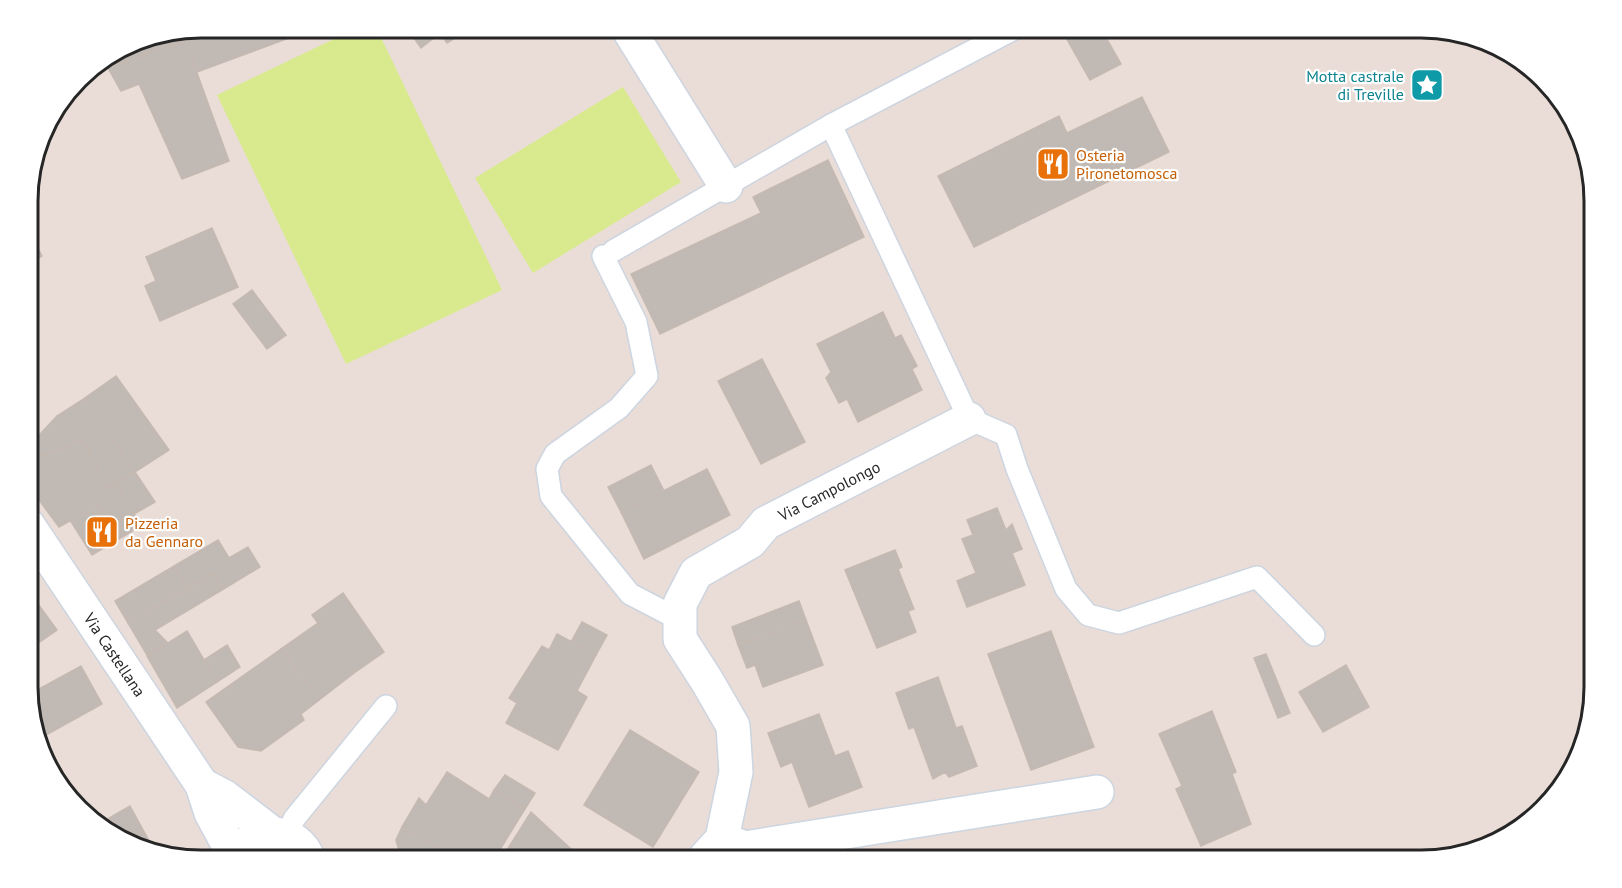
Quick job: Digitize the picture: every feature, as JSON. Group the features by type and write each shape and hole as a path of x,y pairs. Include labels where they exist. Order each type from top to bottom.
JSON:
{"street":[{"path":"634,38 726,186"},
{"name":"Via Campolongo","path":"969,419 766,522 750,542 696,573 680,604 680,639 733,726 736,772 712,850 745,848 1097,792"},
{"name":"Via Castellana","path":"38,540 202,785 211,813 231,850"},
{"name":"Via Castellana","path":"202,785 225,797 280,835 302,846 304,850"},
{"path":"243,850 254,838 280,835"}],"lane":[{"path":"680,620 630,594 551,496 548,469 555,454 619,408 647,376 636,322 608,254 831,125 997,38"},
{"path":"831,125 969,419 1005,435 1066,589 1088,615 1119,623 1257,577 1314,635"},
{"path":"280,835 386,706"}],"green space":[{"path":"336,38 381,38 502,290 346,364 217,95"},
{"path":"623,87 681,182 533,273 475,178"}],"building":[{"path":"289,38 197,72 185,40 108,68 128,54 158,43 179,39"},
{"path":"414,38 434,38 421,48"},
{"path":"444,38 455,38 447,43"},
{"path":"1066,38 1106,38 1121,64 1090,80"},
{"path":"185,40 229,161 182,179 139,84 121,91 108,68"},
{"name":"Osteria Pironetomosca","path":"1142,97 1169,152 974,247 938,176 1059,116 1067,133"},
{"path":"828,160 864,237 660,334 631,274 761,213 753,197"},
{"path":"212,228 238,287 160,321 145,286 156,281 146,257"},
{"path":"252,290 286,335 267,349 233,304"},
{"path":"883,312 895,338 901,335 917,366 912,369 922,390 858,422 847,399 839,403 826,378 831,372 817,344"},
{"path":"762,359 805,442 761,464 718,381"},
{"path":"116,376 169,450 135,472 85,398"},
{"path":"85,398 135,472 107,488 83,440 57,416"},
{"path":"57,416 83,440 38,457 38,436"},
{"path":"83,440 107,488 116,483 134,514 110,528 98,505 59,527 38,499 38,457"},
{"path":"651,465 664,491 621,512 608,487"},
{"path":"707,469 730,515 644,559 621,512"},
{"path":"135,472 155,502 134,514 116,483"},
{"path":"98,505 110,528 134,514 141,526 92,555 70,520"},
{"path":"997,508 1006,530 1012,524 1022,549 1012,553 1025,585 967,607 957,581 976,573 962,539 973,535 967,520"},
{"path":"218,540 229,558 248,547 260,567 222,590 214,573 187,588 174,566"},
{"path":"895,550 902,567 898,569 914,609 908,611 916,632 877,648 845,570"},
{"path":"174,566 187,588 128,623 115,601"},
{"path":"214,573 222,590 155,630 168,643 147,655 128,623"},
{"path":"343,593 384,652 354,673 312,615"},
{"path":"799,601 806,620 738,645 732,627"},
{"path":"38,604 57,630 38,643"},
{"path":"806,620 823,665 763,687 755,665 747,668 738,645"},
{"path":"582,622 607,635 596,655 571,642"},
{"path":"318,623 354,673 319,700 281,649"},
{"path":"187,631 217,682 177,708 147,656"},
{"path":"1051,631 1094,747 1031,770 988,654"},
{"path":"557,634 596,655 577,691 587,697 558,750 506,723 517,703 509,698 542,646 549,650"},
{"path":"227,645 240,667 217,682 204,660"},
{"path":"281,649 319,700 301,714 304,720 261,751 238,747 206,702"},
{"path":"1266,654 1290,713 1278,718 1254,658"},
{"path":"1346,665 1369,707 1323,732 1299,692"},
{"path":"81,666 102,704 45,736 39,709 38,689"},
{"path":"938,677 956,728 962,726 977,766 949,777 945,772 933,779 914,727 909,729 896,693"},
{"path":"1212,711 1236,772 1232,774 1251,824 1201,846 1176,789 1182,786 1159,734"},
{"path":"819,714 835,756 848,751 862,787 809,807 792,762 781,767 768,733"},
{"path":"630,730 699,772 653,847 584,805"},
{"path":"447,772 489,799 494,790 525,809 500,850 441,850 402,827 419,798 426,805"},
{"path":"505,775 535,793 525,809 494,790"},
{"path":"130,806 150,842 128,834 112,824 109,818"},
{"path":"531,812 572,850 507,850"},
{"path":"402,827 441,850 399,850 396,840"}],"place":[{"name":"Motta castrale di Treville","path":"1427,85"},
{"name":"Osteria Pironetomosca","path":"1053,164"},
{"name":"Pizzeria da Gennaro","path":"102,532"}]}
